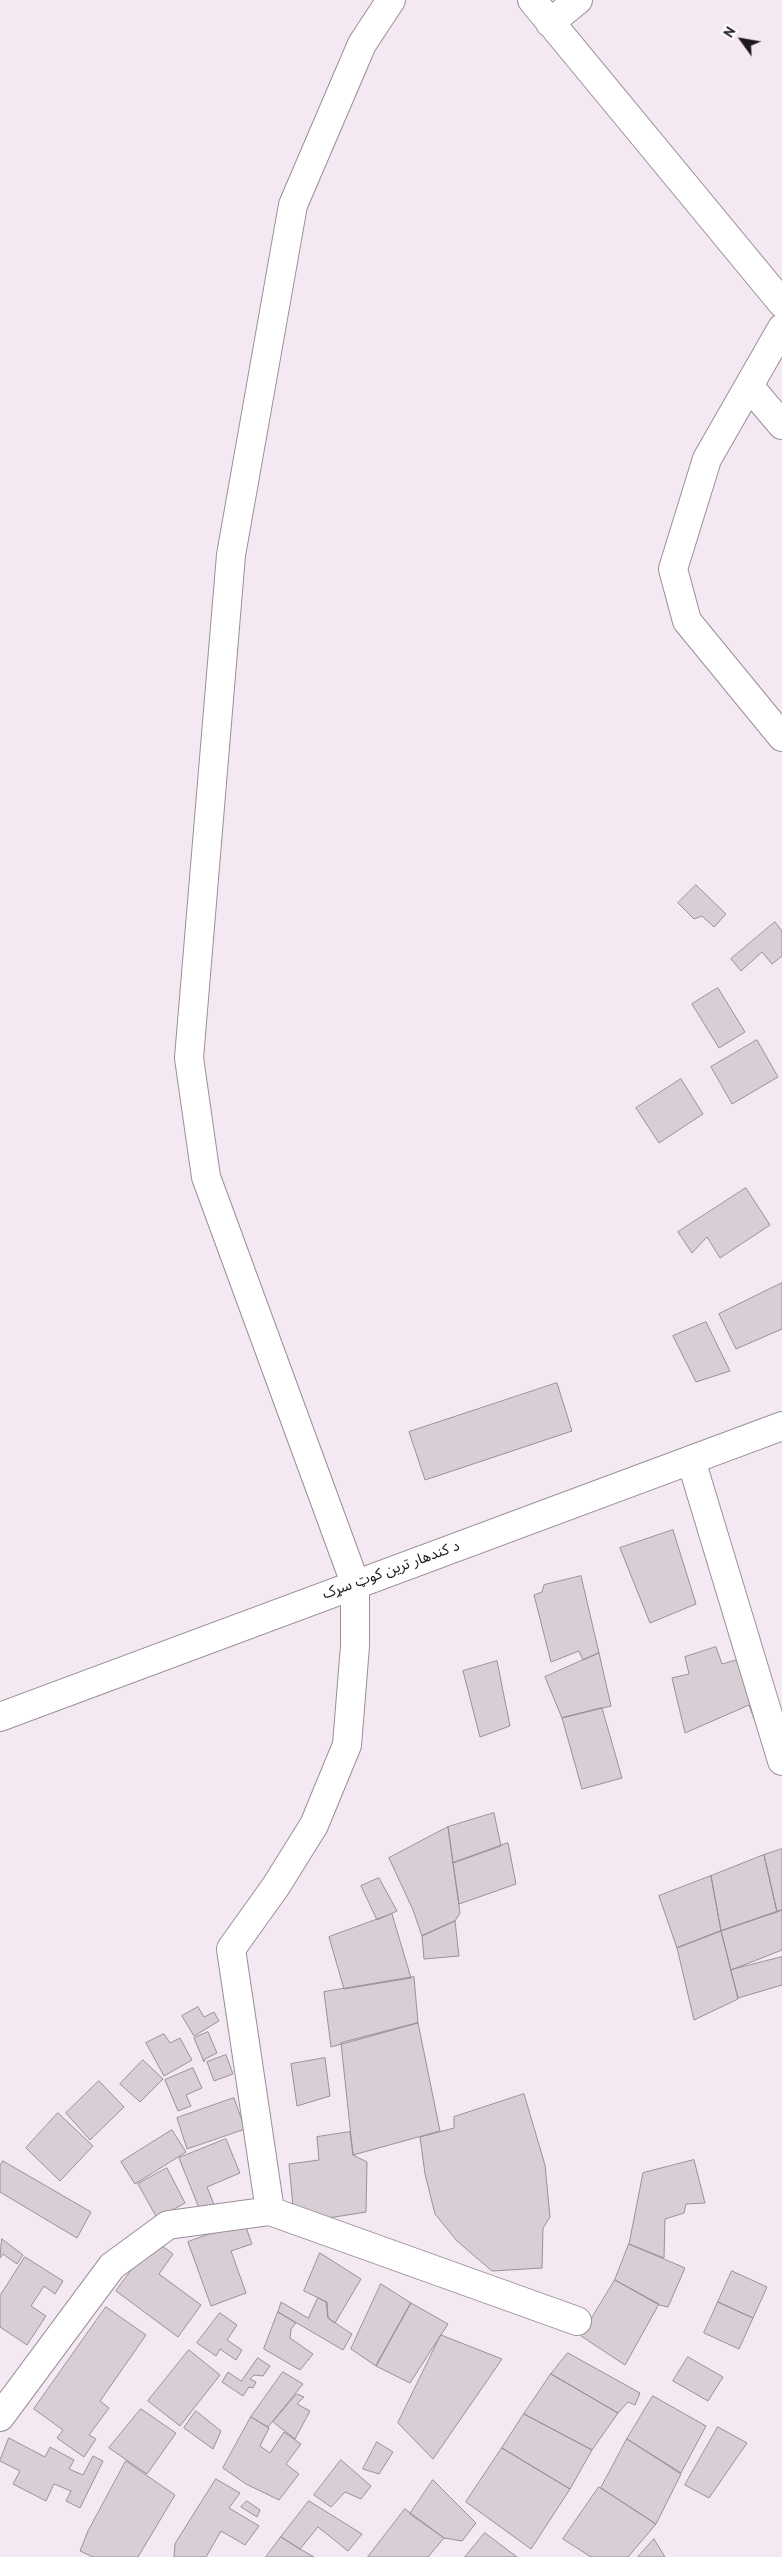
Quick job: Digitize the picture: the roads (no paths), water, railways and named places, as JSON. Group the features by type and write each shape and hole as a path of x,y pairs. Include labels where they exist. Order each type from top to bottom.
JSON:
{"street":[{"path":"270,2212 231,1949 276,1886 314,1825 347,1745 354,1646 355,1583 206,1177 190,1058 230,555 293,206 362,44 391,0"},
{"path":"532,0 782,303"},
{"path":"550,23 578,0"},
{"path":"782,328 707,459 673,569 687,621 782,737"},
{"path":"749,386 782,425"},
{"name":"د کندهار ترين کوټ سړک","path":"0,1717 355,1583 782,1426"},
{"path":"690,1460 782,1761"},
{"path":"0,2417 112,2266 168,2225 270,2212 577,2321"}]}
